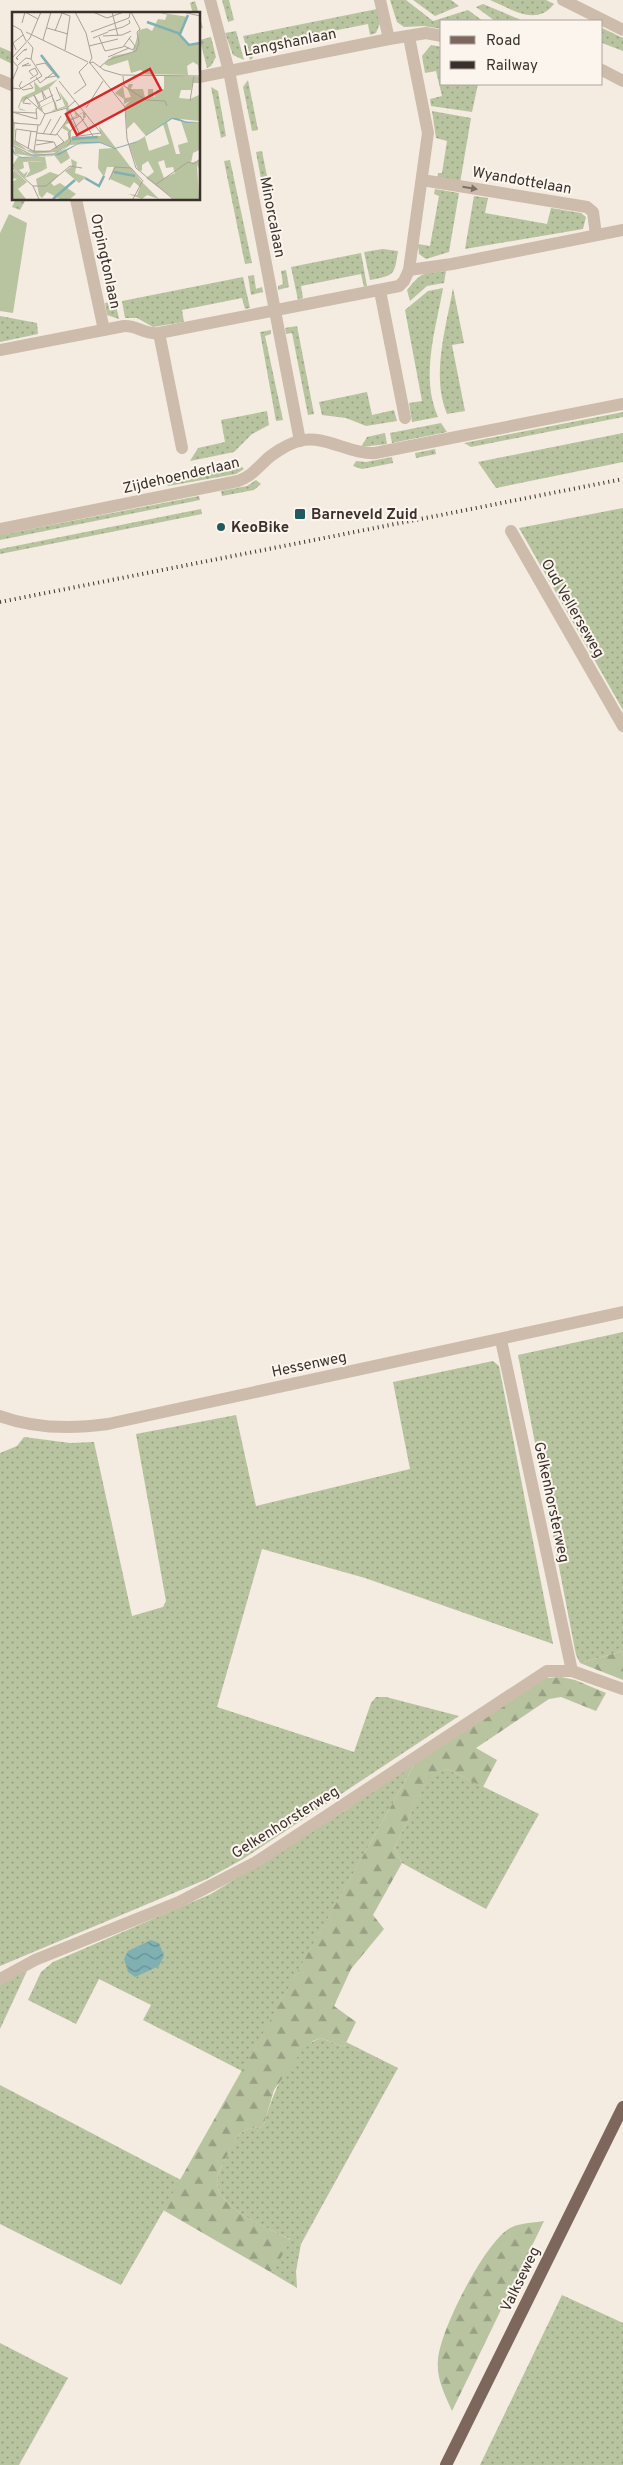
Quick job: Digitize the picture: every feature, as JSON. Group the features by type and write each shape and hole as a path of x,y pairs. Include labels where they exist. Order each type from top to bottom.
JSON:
{"main road":[{"name":"Valkseweg","path":"446,2465 623,2107"}],"street":[{"name":"Minorcalaan","path":"210,0 228,71 300,441"},
{"path":"380,0 389,38"},
{"path":"564,0 623,30"},
{"name":"Langshanlaan","path":"200,77 389,38 408,37 426,33 440,36"},
{"path":"274,310 380,291 399,286 404,281 409,270 428,133 408,37"},
{"path":"603,71 623,81"},
{"path":"0,80 12,85"},
{"name":"Wyandottelaan","path":"422,180 587,207 593,212 596,235"},
{"name":"Orpingtonlaan","path":"76,200 104,330"},
{"path":"409,270 452,264 623,230"},
{"path":"380,291 405,418"},
{"name":"Orpingtonlaan","path":"0,350 132,326 144,333 159,333 274,310"},
{"path":"159,333 182,448"},
{"path":"300,441 324,442 363,454 375,453 623,404"},
{"name":"Zijdehoenderlaan","path":"0,529 238,481 253,474 271,456 300,441"},
{"name":"Oud Vellerseweg","path":"511,531 623,726"},
{"name":"Hessenweg","path":"0,1416 51,1428 80,1428 108,1424 623,1312"},
{"name":"Gelkenhorsterweg","path":"501,1340 572,1671"},
{"name":"Gelkenhorsterweg","path":"0,1979 35,1960 179,1902 256,1862 548,1671 572,1671 623,1689"}],"green space":[{"path":"222,0 229,0 234,20 228,22"},
{"path":"390,0 406,0 433,21 468,10 482,20 440,20 440,29 424,26 404,27 397,22"},
{"path":"413,0 451,0 459,6 435,16"},
{"path":"490,0 546,0 554,4 547,11 532,15 515,11"},
{"path":"195,1 198,12 192,12 190,3"},
{"path":"483,4 521,20 494,20 476,7"},
{"path":"377,9 380,23 376,33 370,35 368,24 251,47 253,58 250,60 243,36"},
{"path":"200,18 203,28 200,29"},
{"path":"603,28 623,38 623,51 603,43"},
{"path":"236,31 244,60 233,55 225,33"},
{"path":"211,37 216,57 211,66 207,68 200,40"},
{"path":"431,45 440,47 440,85 478,85 472,112 431,106 430,99 442,96 436,71 425,73 422,56"},
{"path":"0,47 12,52 12,64 0,58"},
{"path":"248,80 258,130 252,131 243,87"},
{"path":"211,87 218,91 226,136 221,138"},
{"path":"432,111 471,118 460,183 437,180 438,173 442,173 447,141 436,138"},
{"path":"262,151 283,257 276,258 256,152"},
{"path":"230,160 252,263 245,264 224,161"},
{"path":"435,189 459,193 449,252 426,259 419,254 418,244 430,246 439,196 434,194"},
{"path":"474,196 488,198 485,213 547,224 551,208 581,213 586,217 583,229 465,249"},
{"path":"16,200 25,200 20,210 12,207"},
{"path":"9,214 27,223 13,313 0,311 0,233"},
{"path":"383,249 398,251 394,270 389,275 370,280 364,252"},
{"path":"361,253 367,286 364,287 361,274 301,286 303,298 298,300 291,267"},
{"path":"286,270 289,287 278,290 278,286 283,284 281,271"},
{"path":"446,271 444,283 427,286 410,301 407,290 416,279 423,274"},
{"path":"254,275 256,289 262,287 263,292 251,295 248,276"},
{"path":"243,277 250,308 245,309 242,298 182,310 184,322 153,327 137,318 125,318 122,301"},
{"path":"443,288 431,352 430,369 430,385 438,417 412,422 409,403 422,401 405,310 428,291"},
{"path":"453,288 464,343 452,345 465,411 447,414 442,399 440,368 441,351"},
{"path":"115,301 119,319 107,315 105,303"},
{"path":"0,316 37,323 38,334 0,342"},
{"path":"297,326 314,414 308,415 292,333 286,334 285,328"},
{"path":"271,330 271,334 265,336 283,420 276,421 260,332"},
{"path":"367,392 372,415 394,410 397,421 366,426 346,418 322,415 319,402"},
{"path":"267,411 269,425 252,434 234,452 190,461 198,448 225,442 221,420"},
{"path":"623,412 623,417 471,447 464,443"},
{"path":"441,423 447,432 392,443 390,433"},
{"path":"385,433 387,444 361,447 367,437"},
{"path":"623,433 623,462 496,488 478,462"},
{"path":"435,449 436,454 416,458 415,453"},
{"path":"392,457 393,463 362,469 353,466 356,461 366,462"},
{"path":"237,463 244,469 236,474 168,486 165,477"},
{"path":"256,480 261,484 254,490 222,496 221,491 247,486"},
{"path":"199,496 200,500 0,540 0,535"},
{"path":"623,508 623,710 519,528"},
{"path":"201,509 202,514 0,554 0,549"},
{"path":"623,1332 623,1651 580,1663 576,1655 518,1355"},
{"path":"493,1361 499,1366 553,1644 365,1578 262,1549 217,1707 354,1752 371,1703 376,1697 386,1697 459,1716 243,1859 207,1879 0,1966 0,1453 17,1446 24,1437 70,1443 94,1442 132,1616 163,1607 166,1601 136,1434 236,1415 256,1506 410,1469 393,1382"},
{"path":"623,1651 623,1680 580,1663"},
{"path":"561,1677 575,1680 606,1693 596,1711 561,1697 549,1699 476,1748 497,1760 483,1787 447,1769 428,1778 394,1848 402,1863 373,1915 384,1929 351,1969 334,2006 356,2022 344,2047 321,2038 313,2041 302,2051 274,2090 263,2127 245,2130 236,2140 223,2163 217,2183 226,2201 247,2217 291,2240 272,2273 163,2210 417,1760 545,1678"},
{"path":"417,1760 242,2071 143,2020 151,2005 99,1979 76,2024 28,2000 41,1972 53,1962 211,1894 346,1810"},
{"path":"447,1769 539,1814 486,1909 402,1863 394,1848 428,1777"},
{"path":"27,1971 0,2029 0,1982"},
{"path":"321,2038 344,2047 346,2042 398,2068 301,2244 296,2271 297,2288 272,2273 290,2239 258,2224 235,2210 220,2192 217,2179 229,2151 239,2136 245,2130 263,2127 271,2102 283,2075 299,2052"},
{"path":"0,2085 181,2180 121,2285 0,2224"},
{"path":"544,2221 452,2411 438,2373 438,2360 446,2329 454,2310 475,2271 497,2239 515,2226"},
{"path":"562,2295 623,2323 623,2465 480,2465"},
{"path":"0,2343 68,2378 19,2465 0,2465"}],"water":[{"path":"151,1940 159,1943 164,1956 159,1966 135,1977 128,1972 124,1959 128,1951"}],"railway":[{"path":"0,602 623,479"}],"place":[{"name":"Barneveld Zuid","path":"300,514"},
{"name":"KeoBike","path":"221,527"}]}
